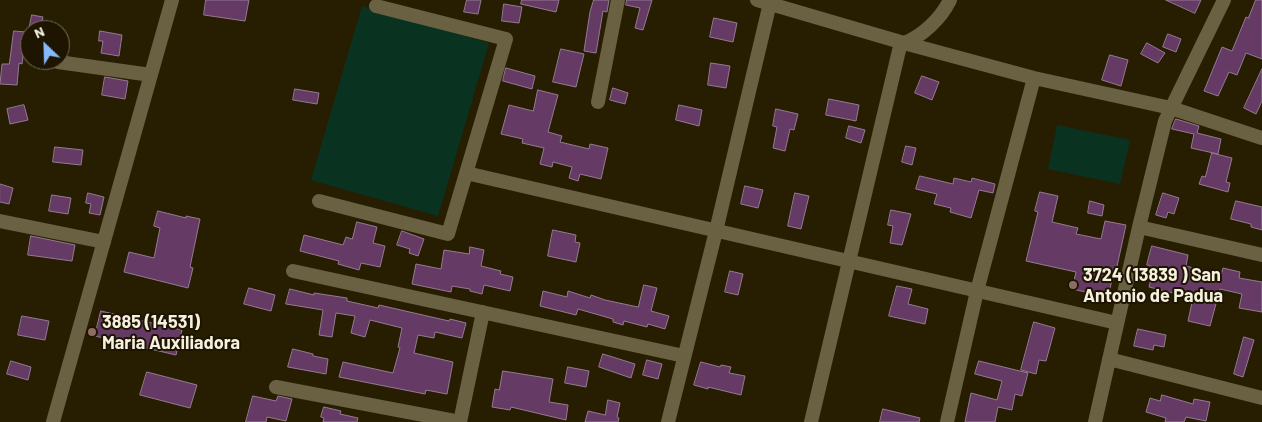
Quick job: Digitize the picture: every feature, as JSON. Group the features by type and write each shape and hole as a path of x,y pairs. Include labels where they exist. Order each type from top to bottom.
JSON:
{"street":[{"path":"53,422 172,0"},
{"path":"598,102 618,0"},
{"path":"902,42 918,36 933,23 943,12 950,0"},
{"path":"1095,422 1165,121 1224,0"},
{"path":"668,422 716,231 763,2 1034,78 1171,108 1262,138"},
{"path":"319,200 448,234 506,39 376,6"},
{"path":"810,422 902,42"},
{"path":"70,64 150,75"},
{"path":"947,422 977,291 1034,78"},
{"path":"466,173 1118,323"},
{"path":"0,221 104,242"},
{"path":"1139,227 1262,255"},
{"path":"293,271 684,356"},
{"path":"276,387 460,422 483,312"},
{"path":"1109,359 1262,398"}],"green space":[{"path":"362,6 489,43 438,216 311,180"},
{"path":"1057,125 1130,140 1120,184 1048,169"}],"building":[{"path":"206,0 249,0 245,21 204,15"},
{"path":"467,0 481,0 478,14 464,12"},
{"path":"522,0 559,0 556,12 521,4"},
{"path":"594,0 609,0 607,12 603,11 596,53 584,51 590,12"},
{"path":"627,0 652,0 643,30 635,28 640,8 626,5"},
{"path":"1166,0 1201,0 1195,13"},
{"path":"1256,0 1262,0 1262,59 1246,53 1237,75 1229,72 1218,96 1204,91 1222,47 1232,51 1246,17 1248,18"},
{"path":"504,4 522,7 519,23 502,21"},
{"path":"32,15 43,17 42,20 31,20"},
{"path":"714,18 737,23 733,42 710,37"},
{"path":"14,31 20,32 20,63 17,85 0,84 2,64 9,64"},
{"path":"100,31 122,35 119,56 101,53 103,41 99,41"},
{"path":"1168,34 1181,39 1176,52 1163,47"},
{"path":"1147,43 1165,53 1158,63 1141,54"},
{"path":"561,49 584,54 576,87 553,82"},
{"path":"1110,55 1128,60 1121,86 1102,80"},
{"path":"711,63 730,66 726,88 708,85"},
{"path":"506,68 535,76 532,89 503,81"},
{"path":"1262,69 1262,101 1256,114 1244,108"},
{"path":"922,76 939,82 932,100 915,93"},
{"path":"105,77 128,81 125,99 102,95"},
{"path":"613,88 628,93 625,104 610,100"},
{"path":"295,89 319,93 317,104 293,100"},
{"path":"538,90 558,95 548,132 562,136 560,142 589,149 590,144 608,148 601,179 580,174 578,181 569,178 572,167 553,162 552,167 540,164 544,148 522,143 523,139 501,134 509,105 533,111"},
{"path":"829,99 859,105 856,121 826,115"},
{"path":"24,105 28,120 10,124 7,109"},
{"path":"679,105 702,110 699,126 676,120"},
{"path":"776,109 798,114 794,130 790,129 785,151 773,148 777,127 773,126"},
{"path":"1176,119 1199,126 1197,133 1221,139 1218,154 1191,148 1194,134 1172,129"},
{"path":"849,126 865,130 861,143 846,138"},
{"path":"906,146 916,148 912,165 902,162"},
{"path":"55,147 83,150 81,165 53,162"},
{"path":"1212,153 1232,158 1226,182 1230,183 1228,192 1199,184 1202,176 1205,177"},
{"path":"920,176 953,184 954,178 971,182 972,178 995,184 993,193 979,190 971,218 950,212 951,208 934,204 937,194 916,189"},
{"path":"0,184 13,188 9,204 0,202"},
{"path":"745,186 763,190 758,208 741,204"},
{"path":"1040,192 1058,196 1052,222 1078,228 1076,234 1101,239 1105,221 1126,225 1108,297 1072,289 1076,272 1026,261 1038,212 1035,211"},
{"path":"88,193 104,197 100,215 89,213 91,204 86,203"},
{"path":"795,193 809,196 801,229 788,226"},
{"path":"1163,193 1179,198 1174,214 1168,212 1166,218 1156,215"},
{"path":"52,195 71,198 68,214 49,211"},
{"path":"1090,201 1104,205 1102,216 1088,213"},
{"path":"1236,201 1262,207 1262,230 1251,227 1251,224 1231,219"},
{"path":"891,210 911,214 902,245 890,243 893,226 888,225"},
{"path":"158,211 186,218 186,216 200,219 190,267 193,268 188,288 124,272 129,252 154,258 160,228 154,226"},
{"path":"357,222 377,227 373,243 385,246 380,267 361,263 359,270 338,264 339,261 300,251 304,235 343,245 346,237 352,239"},
{"path":"553,230 576,235 575,242 580,243 576,262 548,256"},
{"path":"402,231 424,239 418,256 409,253 410,249 397,245"},
{"path":"31,236 75,245 72,261 28,255"},
{"path":"1152,246 1188,255 1186,266 1221,275 1223,268 1240,272 1239,278 1262,282 1262,312 1239,308 1242,294 1220,289 1210,326 1188,321 1193,298 1149,287 1154,267 1147,265"},
{"path":"470,247 484,250 481,266 501,271 500,274 513,277 510,291 484,285 482,294 470,291 470,289 452,286 451,292 412,284 416,264 441,269 444,250 469,254"},
{"path":"730,271 743,274 738,295 725,292"},
{"path":"644,285 657,288 651,311 669,316 665,329 648,324 647,327 624,321 623,325 613,322 613,319 578,309 576,315 540,306 543,291 567,297 568,291 590,298 591,295 638,307"},
{"path":"897,286 912,289 908,304 928,309 925,324 889,316"},
{"path":"249,288 275,295 271,311 244,304"},
{"path":"290,289 314,295 314,293 347,298 347,301 378,308 379,305 466,323 462,338 435,332 434,338 418,335 414,353 453,362 447,394 426,390 425,394 339,377 343,362 393,373 400,348 398,347 402,328 370,320 365,337 351,333 355,316 336,313 332,337 319,335 323,310 286,304"},
{"path":"101,311 182,330 176,355 95,336"},
{"path":"22,316 49,321 45,340 18,335"},
{"path":"1034,322 1055,328 1046,361 1039,360 1036,374 1021,370"},
{"path":"1138,329 1166,335 1164,347 1154,345 1153,350 1134,346"},
{"path":"1244,337 1254,340 1243,377 1234,374"},
{"path":"293,349 328,359 326,374 288,367"},
{"path":"603,354 635,364 631,378 599,367"},
{"path":"647,360 662,364 658,379 643,375"},
{"path":"11,361 31,367 28,380 7,374"},
{"path":"979,361 1028,373 1022,396 1015,394 1012,410 998,407 995,422 965,422 971,393 997,400 1002,381 975,374"},
{"path":"701,362 720,367 721,365 731,367 729,373 745,376 741,395 694,385"},
{"path":"568,367 589,371 586,387 565,383"},
{"path":"503,371 553,379 549,402 568,405 566,420 511,407 510,410 492,407 495,389 499,390"},
{"path":"147,372 197,385 190,408 140,395"},
{"path":"1162,395 1193,404 1194,399 1210,402 1206,421 1186,417 1184,422 1165,422 1166,418 1146,412 1150,398 1160,401"},
{"path":"253,396 276,401 278,396 292,399 286,421 267,417 266,422 246,422"},
{"path":"608,400 620,403 617,417 619,418 618,422 585,422 588,411 605,415"},
{"path":"324,407 341,411 340,414 358,418 357,422 323,422 324,418 321,417"},
{"path":"883,409 920,418 919,422 880,422"}],"place":[{"name":"3724 (13839 ) San Antonio de Padua","path":"1073,285"},
{"name":"3885 (14531) Maria Auxiliadora","path":"92,332"}]}
